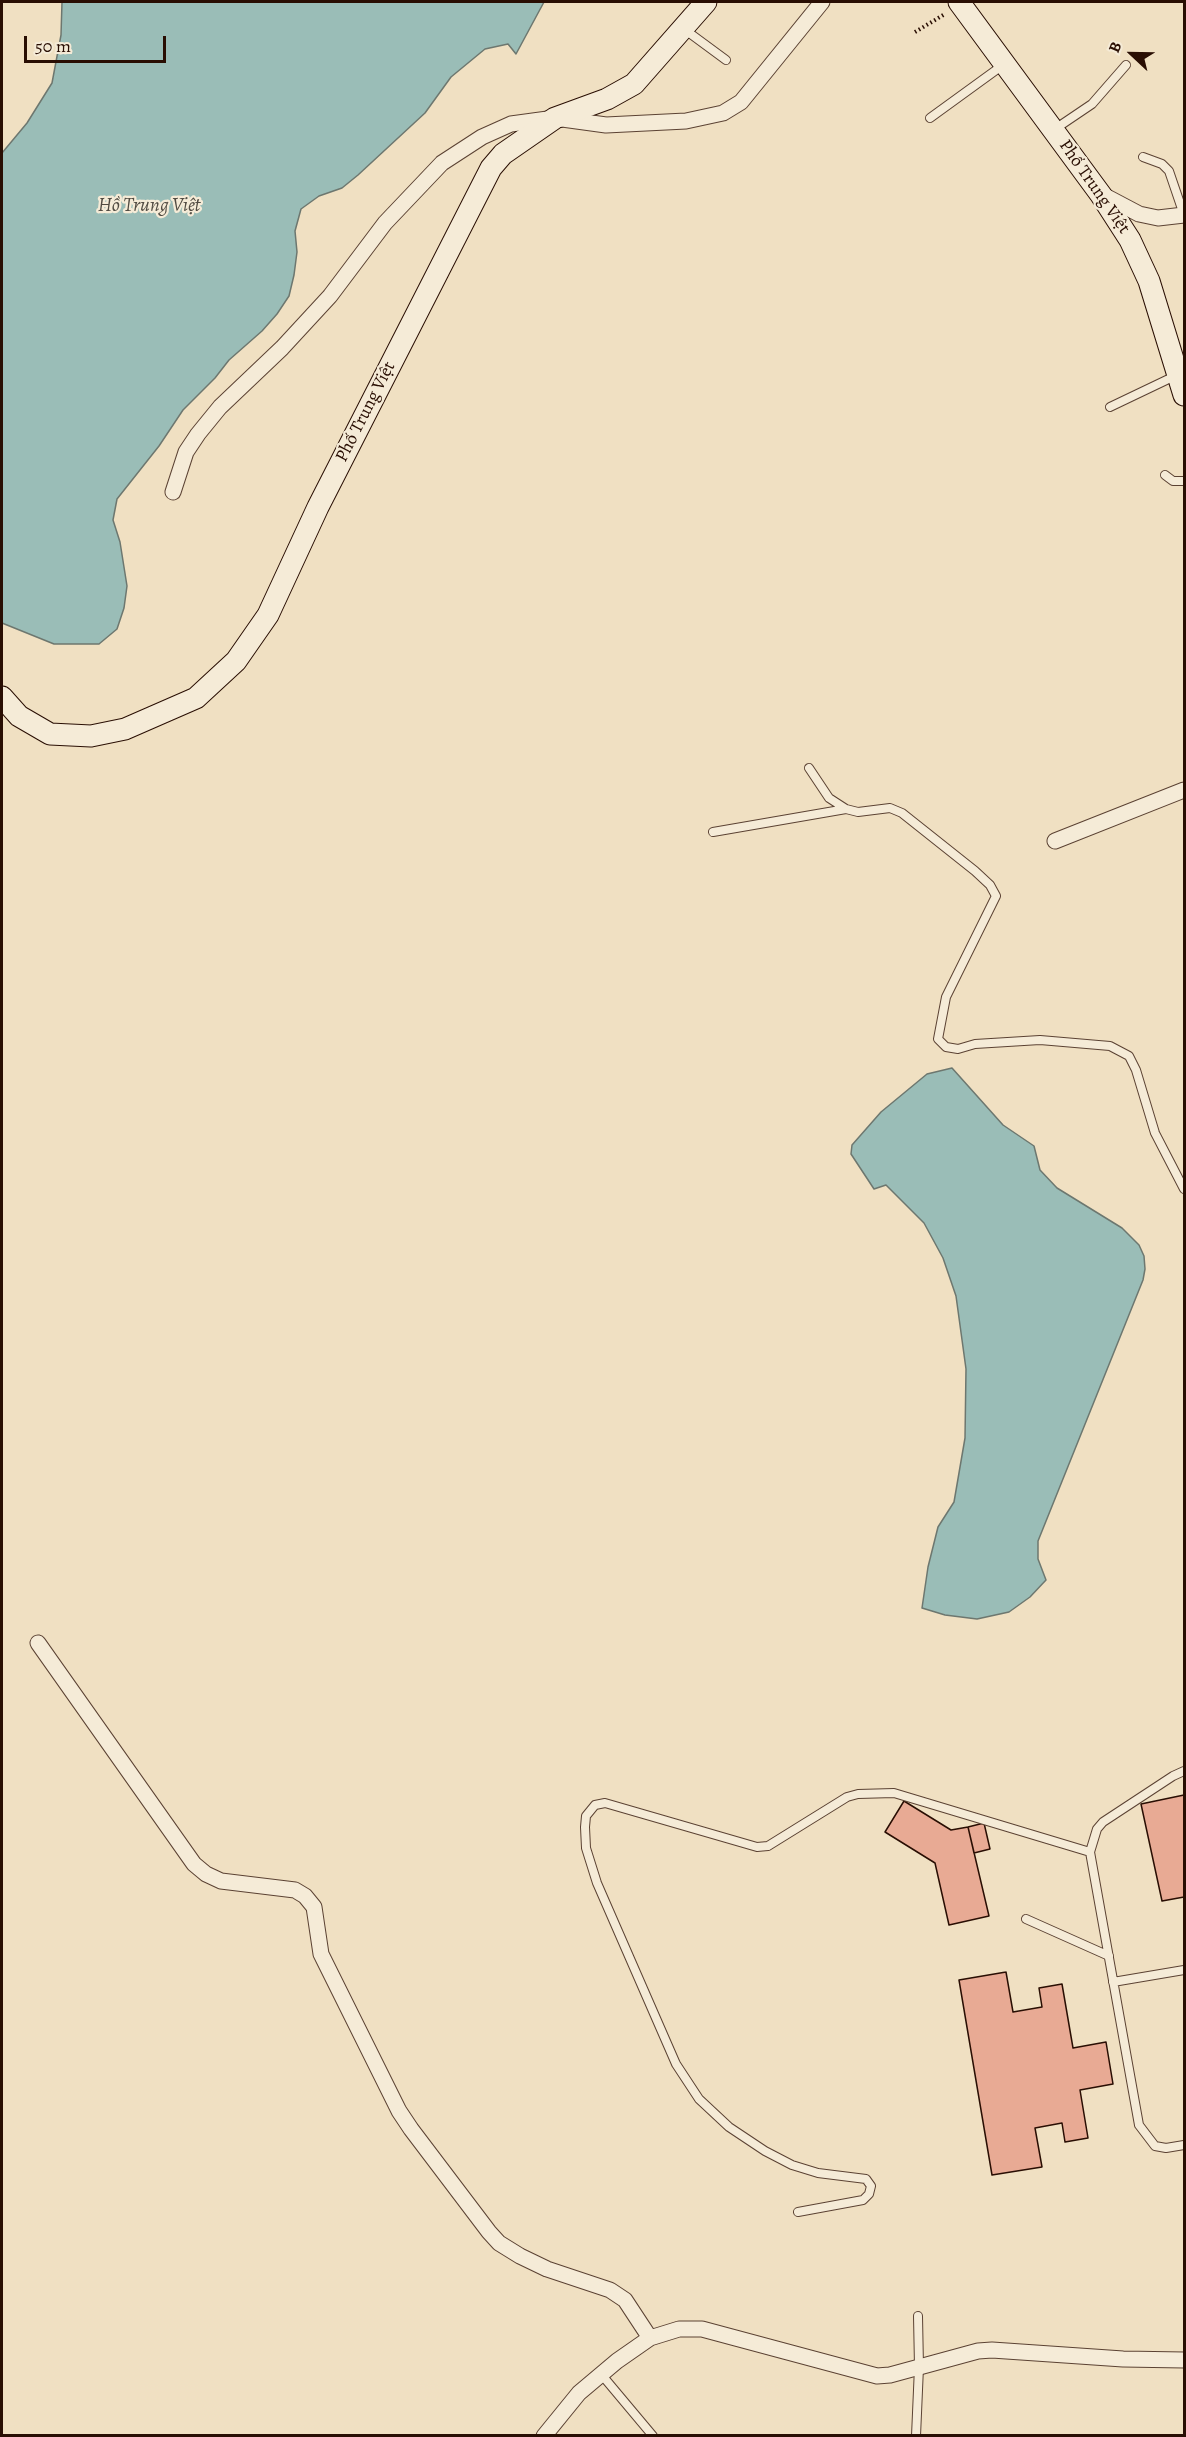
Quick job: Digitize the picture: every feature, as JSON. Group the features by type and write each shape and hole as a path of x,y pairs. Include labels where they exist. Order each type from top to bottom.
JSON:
{"street":[{"name":"Phố Trung Việt","path":"2,697 19,716 50,734 91,736 125,729 196,698 236,661 268,615 318,507 491,168 503,154 555,118 607,99 634,84 706,2"},
{"path":"173,492 186,452 220,407 282,348 314,313 385,223 442,163 482,137 511,124 555,118 606,124 686,121 723,113 741,102 822,2"},
{"name":"Phố Trung Việt","path":"960,3 1101,195 1130,240 1149,281 1182,385"},
{"path":"1101,195 1139,214 1158,218 1184,215"},
{"path":"1055,841 1185,790"},
{"path":"38,1643 194,1864 206,1874 221,1881 295,1890 306,1896 314,1906 321,1954 399,2111 489,2232 499,2243 547,2269 610,2290 625,2300 650,2338"},
{"path":"544,2436 579,2393 601,2374 650,2338 679,2329 702,2329 865,2374 890,2375 978,2351 992,2350 1123,2359 1185,2360"}],"lane":[{"path":"683,28 726,60"},
{"path":"930,118 1004,64"},
{"path":"1054,130 1092,104 1126,65"},
{"path":"1143,157 1162,164 1169,171 1184,215"},
{"path":"1110,407 1182,385"},
{"path":"1165,475 1173,481 1185,481"},
{"path":"809,768 829,798 846,809 858,812 890,808 902,813 975,871 990,885 996,896 946,997 938,1039 946,1047 958,1049 975,1044 1040,1040 1110,1046 1129,1056 1136,1070 1155,1133 1185,1189"},
{"path":"713,832 846,809"},
{"path":"1185,1771 1173,1776 1103,1822 1097,1829 1090,1852 1139,2125 1155,2146 1166,2148 1185,2145"},
{"path":"798,2212 863,2200 869,2194 870,2187 866,2179 818,2173 792,2165 765,2151 729,2127 699,2099 676,2064 597,1883 586,1848 585,1827 586,1816 594,1805 606,1803 757,1847 768,1846 847,1797 866,1793 894,1793 1090,1852"},
{"path":"1026,1919 1109,1956"},
{"path":"1113,1982 1185,1970"},
{"path":"916,2436 919,2367 918,2316"},
{"path":"601,2374 653,2436"}],"path":[{"path":"915,32 960,3"}],"water":[{"name":"Hồ Trung Việt","path":"62,2 544,2 516,54 508,44 485,49 451,77 425,113 358,175 342,188 319,196 301,209 295,231 297,252 289,296 262,331 229,360 215,378 183,410 159,446 117,499 113,520 120,542 127,586 124,608 117,629 99,644 54,644 2,623 2,153 27,123 52,83 61,35"},
{"path":"952,1068 1003,1125 1034,1146 1040,1170 1057,1188 1122,1228 1139,1245 1144,1256 1145,1269 1143,1280 1038,1541 1038,1559 1046,1580 1030,1597 1009,1612 977,1619 945,1615 922,1608 928,1567 938,1527 954,1502 965,1438 966,1369 956,1296 943,1258 924,1223 886,1185 874,1189 851,1154 852,1145 881,1112 927,1074"}],"building":[{"path":"1184,1795 1184,1897 1162,1901 1141,1804"},
{"path":"904,1801 951,1830 968,1827 989,1916 949,1925 935,1863 885,1832"},
{"path":"984,1823 990,1849 974,1853 968,1827"},
{"path":"1006,1972 1013,2012 1042,2007 1039,1988 1062,1984 1073,2048 1106,2042 1113,2084 1080,2090 1088,2138 1065,2142 1062,2123 1035,2128 1042,2167 992,2175 959,1980"}]}
